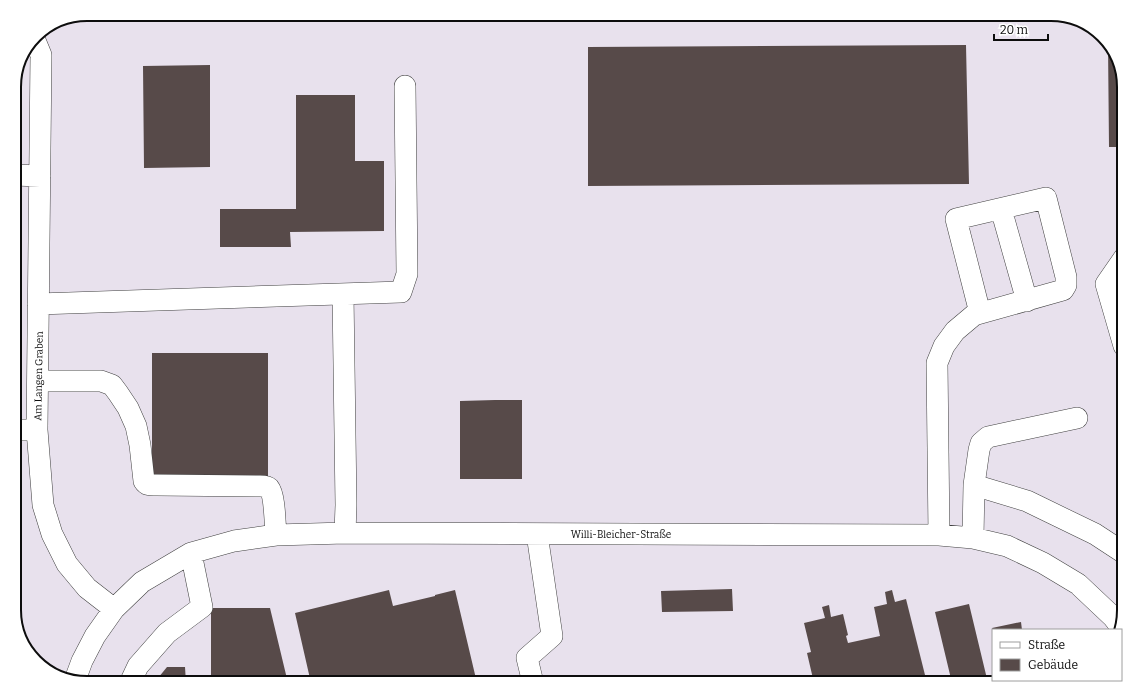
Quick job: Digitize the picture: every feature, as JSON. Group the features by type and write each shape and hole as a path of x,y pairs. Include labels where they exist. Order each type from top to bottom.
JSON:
{"street":[{"name":"Am Langen Graben","path":"37,44 41,55 37,430 43,505 52,534 67,564 87,588 114,609"},
{"path":"38,304 401,292 407,274 405,86"},
{"path":"21,175 40,176"},
{"path":"939,535 937,363 944,346 955,331 974,315 1057,293 1063,290 1066,285 1066,277 1046,198 956,220 980,313"},
{"path":"1001,209 1027,301"},
{"path":"1117,268 1106,284 1117,322"},
{"path":"343,294 346,505 345,533"},
{"path":"38,381 101,381 112,385 134,420 140,445 145,483 157,485 268,487 273,499 276,535"},
{"path":"973,538 974,486 981,443 988,437 1076,418"},
{"path":"21,430 37,430"},
{"path":"974,486 1027,501 1095,534 1117,548"},
{"name":"Willi-Bleicher-Straße","path":"114,609 142,582 191,553 234,541 276,535 345,533 939,535 973,538 1007,546 1043,563 1078,584 1116,620"},
{"path":"531,676 527,658 552,636 537,534"},
{"path":"133,676 138,666 167,633 202,607 191,553"},
{"path":"77,675 82,661 95,636 114,609"}],"shaded area":[{"path":"86,21 1052,21 1068,23 1084,30 1098,40 1108,54 1114,65 1117,82 1117,610 1114,629 992,629 992,676 86,676 70,674 54,667 43,660 32,647 24,632 21,615 21,82 26,61 32,50 40,40 61,26 74,22"}],"building":[{"path":"966,45 969,184 588,186 588,47"},
{"path":"1108,54 1114,65 1117,82 1117,147 1109,147"},
{"path":"210,65 210,167 144,168 143,66"},
{"path":"296,95 355,95 355,161 384,161 384,231 290,232 291,247 220,247 220,209 296,209"},
{"path":"152,353 268,353 268,478 152,478"},
{"path":"522,400 522,479 460,479 460,401"},
{"path":"732,589 733,611 662,612 661,591"},
{"path":"389,590 393,606 455,590 475,676 309,676 295,613"},
{"path":"892,590 895,602 906,599 925,676 812,676 807,653 811,652 804,623 825,618 822,607 829,605 831,617 843,614 848,635 846,636 848,643 880,636 874,607 887,604 885,592"},
{"path":"969,604 986,676 950,676 935,612"},
{"path":"211,608 270,608 286,676 211,676"},
{"path":"1021,622 1022,629 992,629"},
{"path":"167,667 185,667 186,676 160,676"}]}
